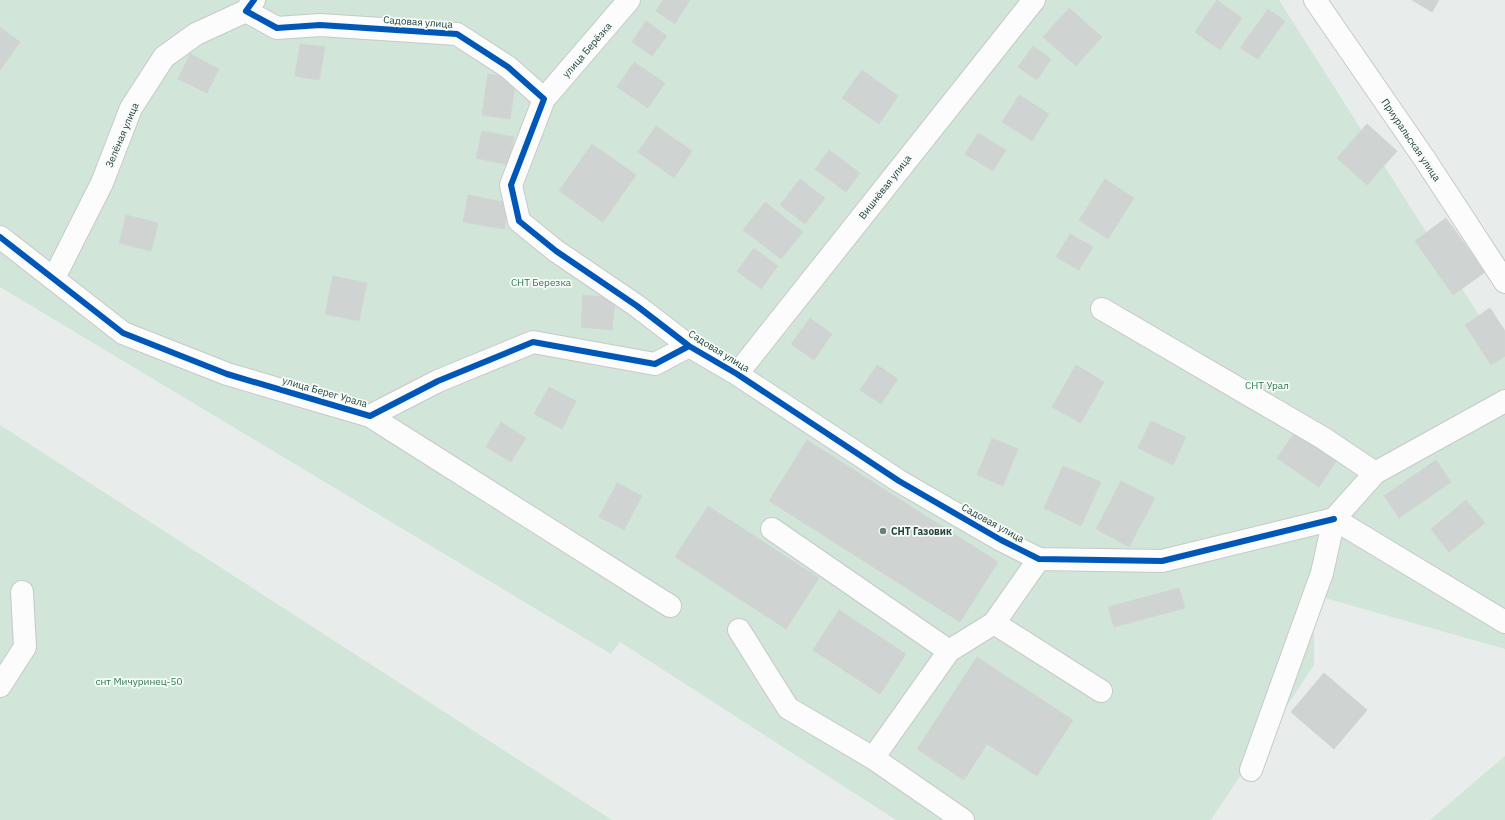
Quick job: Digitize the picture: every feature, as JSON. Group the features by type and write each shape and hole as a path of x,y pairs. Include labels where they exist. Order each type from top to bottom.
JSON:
{"street":[{"name":"улица Берёзка","path":"544,99 630,0"},
{"name":"Вишнёвая улица","path":"737,374 1034,0"},
{"name":"Приуральская улица","path":"1315,0 1424,158 1505,282"},
{"name":"Садовая улица","path":"250,6 277,28 320,25 457,34 508,67 544,99 511,185 519,221 556,251 637,306 689,346 737,374 899,481 1001,540 1039,559 1162,561 1334,519"},
{"name":"Зелёная улица","path":"54,278 102,183 132,108 164,57 196,34 250,6"},
{"name":"улица Берег Урала","path":"0,237 123,333 227,374 370,416 438,381 533,342 655,364 689,346"},
{"path":"1102,309 1323,438 1376,473"},
{"path":"1251,770 1322,572 1334,519 1376,473 1505,401"},
{"path":"370,416 670,606"},
{"path":"1334,519 1505,622"},
{"path":"772,529 949,651"},
{"path":"873,758 949,651 994,623 1039,559"},
{"path":"0,686 25,647 22,592"},
{"path":"994,623 1101,691"},
{"path":"739,630 788,708 873,758 963,820"}],"green space":[{"path":"0,0 1279,0 1505,356 1505,649 1314,595 1314,665 1211,820 896,820 620,642 611,654 0,287"},
{"name":"снт Мичуринец-50","path":"0,425 612,820 0,820"},
{"path":"1505,756 1505,820 1430,820"}],"building":[{"path":"663,0 690,0 675,24 656,11"},
{"path":"1217,0 1242,18 1220,50 1195,32"},
{"path":"1412,0 1439,0 1432,12"},
{"path":"1069,8 1102,37 1076,66 1043,37"},
{"path":"1268,9 1285,21 1258,59 1240,48"},
{"path":"646,21 667,36 652,56 632,42"},
{"path":"0,27 20,42 0,70"},
{"path":"300,44 325,47 319,80 295,76"},
{"path":"1033,46 1051,59 1037,80 1018,67"},
{"path":"190,54 219,69 207,93 178,79"},
{"path":"634,62 665,83 648,108 617,87"},
{"path":"862,70 898,96 879,124 842,98"},
{"path":"488,74 516,78 510,119 482,115"},
{"path":"1019,95 1049,114 1032,141 1002,122"},
{"path":"1367,124 1397,151 1367,185 1337,158"},
{"path":"656,126 692,151 674,178 638,152"},
{"path":"482,131 514,137 509,165 476,158"},
{"path":"978,133 1006,150 993,171 965,154"},
{"path":"592,144 636,175 603,222 559,191"},
{"path":"829,150 860,173 846,192 815,169"},
{"path":"800,179 825,198 805,224 780,205"},
{"path":"1105,179 1134,198 1108,239 1079,220"},
{"path":"468,195 509,203 504,229 463,222"},
{"path":"765,202 803,232 781,259 743,230"},
{"path":"126,215 158,223 151,251 119,243"},
{"path":"1446,218 1485,272 1453,295 1415,241"},
{"path":"1070,234 1093,247 1079,270 1056,257"},
{"path":"754,248 778,266 761,289 737,271"},
{"path":"333,276 367,283 359,321 325,314"},
{"path":"583,295 615,298 612,330 581,327"},
{"path":"1490,308 1505,331 1505,356 1491,365 1465,325"},
{"path":"810,318 832,334 814,360 791,344"},
{"path":"877,365 898,379 881,404 860,390"},
{"path":"1076,365 1104,382 1081,423 1052,407"},
{"path":"549,387 576,401 562,429 534,414"},
{"path":"1151,421 1186,437 1173,465 1138,448"},
{"path":"501,422 526,438 511,462 486,447"},
{"path":"1298,428 1339,457 1319,487 1277,458"},
{"path":"992,438 1018,449 1003,486 977,475"},
{"name":"СНТ Газовик","path":"807,440 998,562 960,622 769,501"},
{"path":"1436,460 1451,482 1399,518 1384,496"},
{"path":"1063,466 1101,482 1081,526 1044,508"},
{"path":"1121,481 1155,498 1129,547 1096,529"},
{"path":"617,483 642,496 624,530 599,517"},
{"path":"1466,500 1485,523 1449,552 1431,529"},
{"path":"708,506 819,578 786,629 675,557"},
{"path":"1179,588 1185,608 1114,627 1108,607"},
{"path":"839,610 906,654 880,694 813,650"},
{"path":"977,657 1073,720 1037,776 987,744 964,780 917,749"},
{"path":"1324,673 1367,710 1334,749 1291,712"}],"cycle path":[{"path":"254,0 246,11 277,28 320,25 457,34 508,67 544,99 511,185 519,221 556,251 637,306 689,346 737,374 899,481 1001,540 1039,559 1162,561 1334,519"},
{"path":"0,237 123,333 227,374 370,416 438,381 533,342 655,364 689,346"}],"place":[{"name":"СНТ Газовик","path":"883,531"}],"park label":[{"name":"СНТ Березка","path":"541,282"},
{"name":"СНТ Урал","path":"1267,385"}]}
